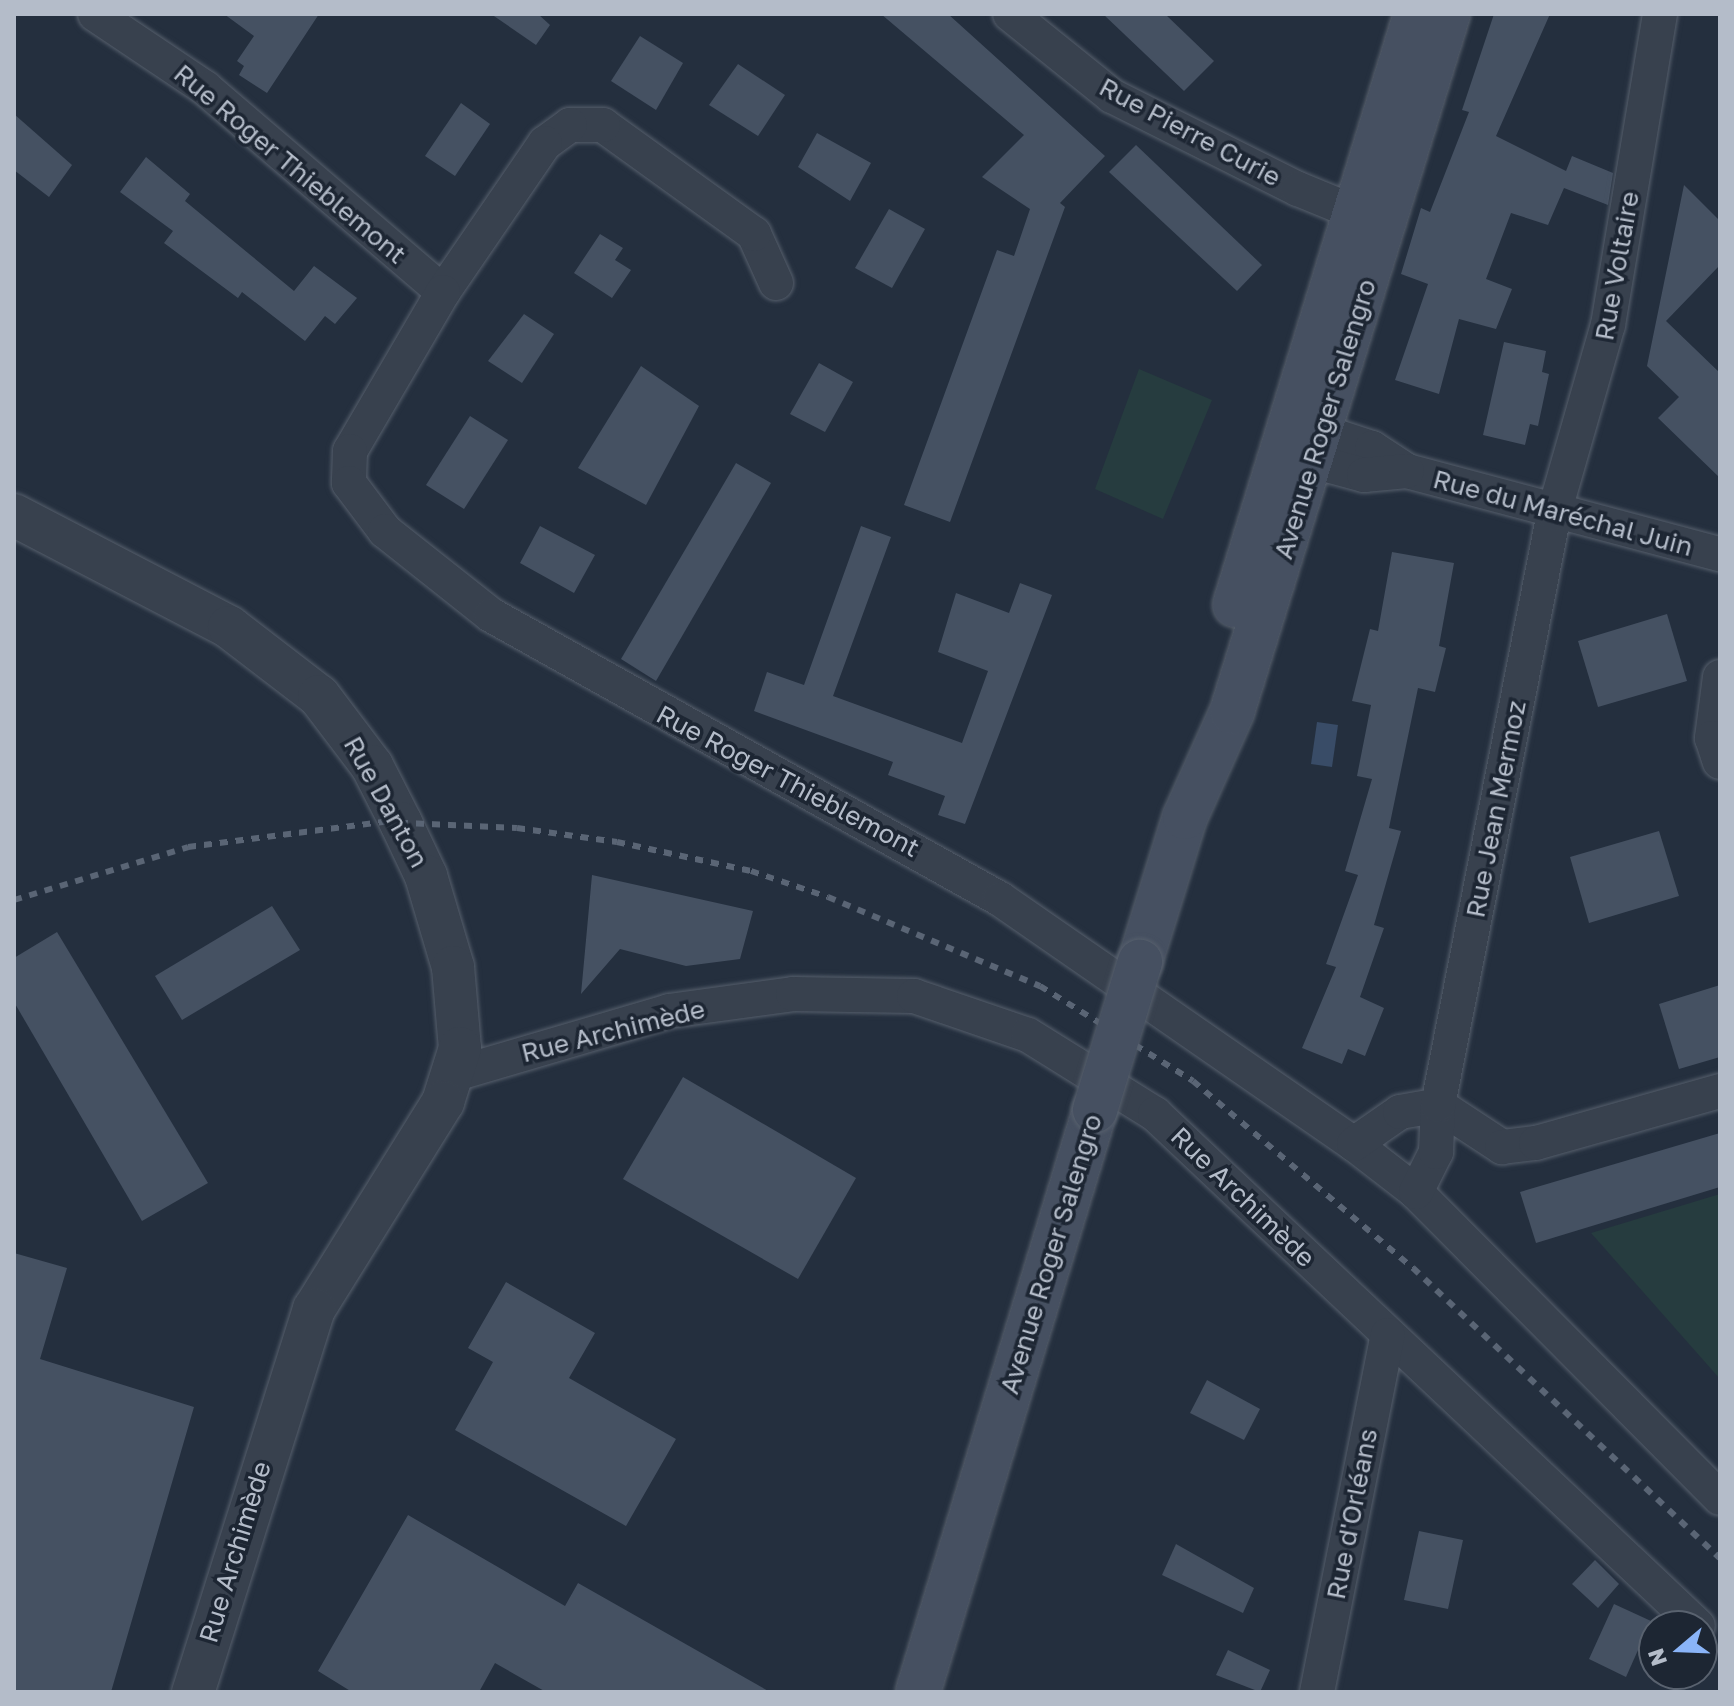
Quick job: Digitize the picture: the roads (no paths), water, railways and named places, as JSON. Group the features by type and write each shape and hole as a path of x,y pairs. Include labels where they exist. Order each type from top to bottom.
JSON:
{"main road":[{"name":"Avenue Roger Salengro","path":"1370,218 1416,14"},
{"name":"Avenue Roger Salengro","path":"918,1692 1185,817 1232,712 1301,442 1370,218 1448,14"}],"street":[{"name":"Rue Roger Thieblemont","path":"95,14 205,88 443,292"},
{"name":"Rue Pierre Curie","path":"1010,14 1112,96 1370,218"},
{"name":"Rue Voltaire","path":"1554,513 1608,325 1660,14"},
{"name":"Rue Roger Thieblemont","path":"776,283 754,234 603,125 570,125 545,143 443,292 350,451 349,483 385,531 491,615 1000,899 1354,1144 1416,1192"},
{"name":"Rue du Maréchal Juin","path":"1301,442 1387,477 1407,471 1554,513 1720,554"},
{"name":"Rue Jean Mermoz","path":"1416,1192 1436,1152 1438,1105 1554,513"},
{"name":"Rue Danton","path":"14,515 229,627 278,660 345,727 401,823 440,915 458,1011 460,1048 452,1075"},
{"path":"1720,677 1712,738 1720,762"},
{"name":"Rue Archimède","path":"193,1692 314,1309 423,1140 452,1075 669,1011 793,994 914,996 1028,1035 1155,1114 1681,1610"},
{"path":"1354,1144 1400,1112 1438,1105 1502,1147 1720,1091"},
{"path":"1416,1192 1720,1498"},
{"name":"Rue d'Orléans","path":"1317,1692 1388,1335"}],"water":[{"path":"1317,722 1338,725 1332,767 1311,764"}],"railway":[{"path":"14,900 188,847 384,822 517,828 617,842 751,871 828,897 1040,986 1193,1081 1413,1268 1720,1558"}]}
